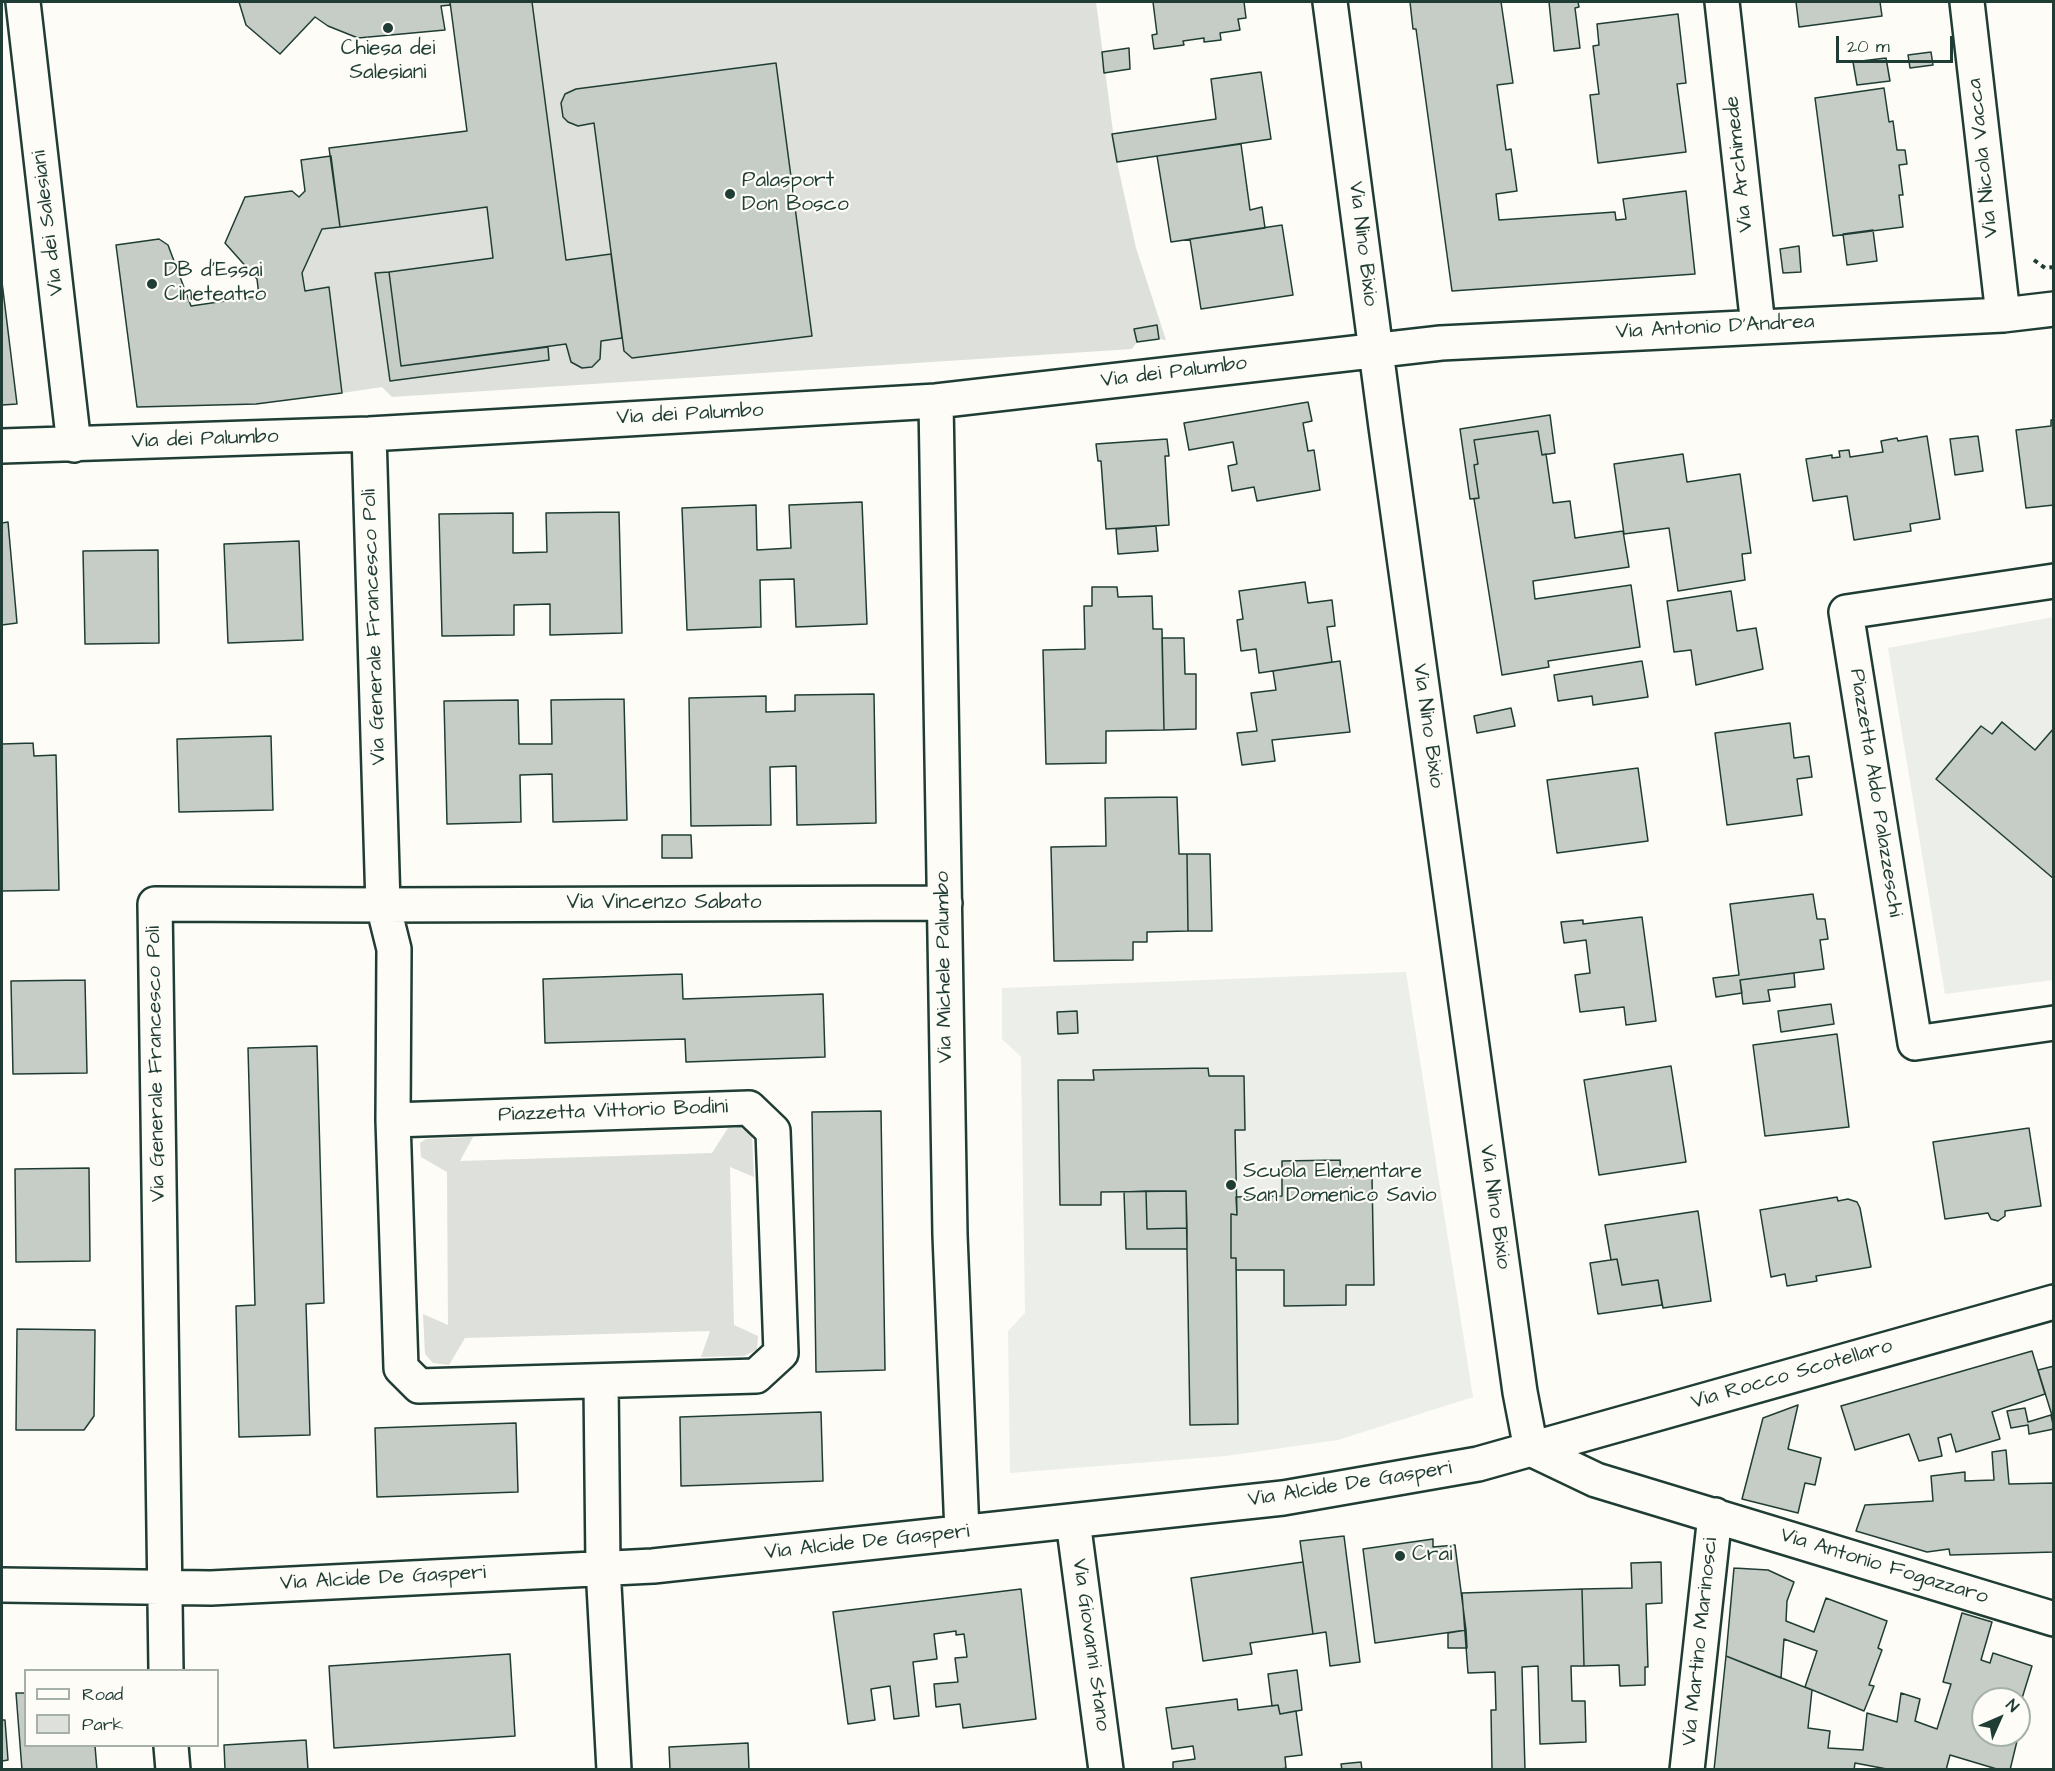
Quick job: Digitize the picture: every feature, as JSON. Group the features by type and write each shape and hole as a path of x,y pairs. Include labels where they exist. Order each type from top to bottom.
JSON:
{"street":[{"name":"Via dei Salesiani","path":"23,2 74,445"},
{"name":"Via Nino Bixio","path":"1330,2 1520,1392 1531,1449"},
{"name":"Via Archimede","path":"1722,2 1758,326"},
{"name":"Via Nicola Vacca","path":"1967,2 2003,315"},
{"name":"Via Antonio D'Andrea","path":"1376,351 1441,343 2003,315 2054,309"},
{"name":"Via dei Palumbo","path":"2,446 369,434 936,401 1376,351"},
{"name":"Via Michele Palumbo","path":"936,401 950,1235 962,1533"},
{"name":"Via Generale Francesco Poli","path":"166,1669 155,904 383,905 369,434"},
{"name":"Piazzetta Aldo Palazzeschi","path":"2054,581 1846,612 1915,1043 2054,1023"},
{"name":"Via Vincenzo Sabato","path":"383,905 945,903"},
{"name":"Piazzetta Vittorio Bodini","path":"383,905 394,949 393,1120 401,1368 419,1386 756,1376 781,1353 772,1131 749,1108 393,1120"},
{"name":"Via Rocco Scotellaro","path":"1531,1449 2054,1302"},
{"path":"601,1382 603,1567 614,1770"},
{"path":"1531,1449 1596,1480 1715,1515"},
{"name":"Via Alcide De Gasperi","path":"2,1585 211,1588 653,1566 1283,1498 1478,1464 1531,1449"},
{"name":"Via Antonio Fogazzaro","path":"1715,1515 2054,1618"},
{"name":"Via Martino Marinosci","path":"1687,1770 1715,1515"},
{"name":"Via Giovanni Stano","path":"1073,1521 1106,1770"},
{"path":"171,1747 173,1770"}],"shaded area":[{"path":"2053,617 2053,980 1945,994 1888,648"},
{"name":"Scuola Elementare San Domenico Savio","path":"1406,972 1473,1397 1338,1440 1226,1456 1010,1473 1008,1331 1025,1313 1021,1057 1002,1039 1002,988"}],"green space":[{"name":"Palasport Don Bosco","path":"450,2 1096,2 1117,162 1136,248 1166,340 1159,339 1157,325 1134,329 1137,342 1132,349 392,397 382,387 342,393 329,288 305,291 302,273 322,229 340,226 329,148 467,130"},
{"path":"728,1128 744,1128 752,1136 754,1177 730,1167 734,1325 758,1336 757,1350 744,1356 701,1357 710,1331 465,1338 449,1365 433,1363 425,1354 423,1314 448,1325 447,1172 421,1157 420,1143 426,1139 473,1137 460,1161 712,1153"}],"building":[{"name":"Chiesa dei Salesiani","path":"239,2 450,2 450,5 441,6 445,30 358,38 328,26 315,17 280,54 246,25"},
{"path":"450,2 532,2 566,260 611,254 622,338 601,341 600,359 592,367 582,368 571,362 566,344 401,366 389,272 493,258 487,207 340,227 329,148 467,131"},
{"path":"1153,2 1244,2 1246,18 1238,19 1240,30 1220,33 1221,40 1204,42 1204,38 1183,41 1184,45 1154,49 1152,35 1157,34"},
{"path":"1410,2 1501,2 1513,83 1497,85 1506,150 1511,149 1517,191 1496,194 1499,220 1615,212 1616,220 1626,219 1623,199 1686,191 1695,274 1452,291 1416,29 1413,29"},
{"path":"1549,2 1578,2 1579,7 1575,8 1580,48 1554,51"},
{"path":"1796,2 1880,2 1882,16 1799,27"},
{"path":"1678,14 1686,83 1677,84 1686,152 1598,163 1590,95 1599,94 1593,46 1599,45 1597,24"},
{"path":"1129,48 1130,69 1104,73 1102,52"},
{"path":"1931,52 1933,65 1910,68 1908,55"},
{"path":"1886,58 1890,81 1857,85 1853,62"},
{"path":"776,63 812,336 632,358 624,351 594,123 578,126 563,117 561,103 565,94 576,89"},
{"path":"1261,72 1271,139 1117,162 1112,134 1216,119 1211,79"},
{"path":"1884,88 1889,122 1893,121 1897,150 1905,150 1907,164 1899,165 1903,195 1899,195 1903,227 1833,236 1815,98"},
{"path":"1241,144 1250,210 1262,207 1265,228 1171,242 1157,156"},
{"name":"DB d'Essai Cineteatro","path":"331,156 340,227 322,229 302,273 305,291 329,287 342,393 256,404 137,407 116,245 159,239 168,245 191,306 259,296 257,279 225,243 245,197 292,191 299,197 305,191 301,160"},
{"path":"1282,225 1293,295 1201,309 1190,239"},
{"path":"1873,230 1877,261 1847,265 1843,234"},
{"path":"1799,246 1801,272 1783,273 1780,249"},
{"path":"389,272 401,366 548,347 549,360 390,381 375,273"},
{"path":"2,282 17,404 2,405"},
{"path":"1157,325 1159,339 1137,342 1134,329"},
{"path":"1308,402 1312,421 1303,423 1308,451 1314,450 1320,490 1257,501 1254,487 1232,491 1228,466 1237,464 1233,442 1189,450 1184,423"},
{"path":"1550,415 1555,453 1542,455 1538,431 1474,440 1478,464 1474,465 1479,498 1470,499 1460,429"},
{"path":"2051,420 2054,420 2054,505 2026,508 2016,430 2051,426"},
{"path":"1538,431 1542,455 1546,454 1553,503 1570,501 1575,538 1623,531 1629,567 1533,581 1535,599 1631,585 1640,647 1548,661 1549,667 1502,675 1474,499 1479,498 1474,465 1478,464 1474,440"},
{"path":"1927,436 1940,519 1910,524 1911,531 1854,540 1847,496 1813,501 1806,459 1832,455 1832,458 1840,457 1839,451 1849,450 1850,457 1883,452 1881,441 1897,438 1898,441"},
{"path":"1978,436 1983,471 1955,475 1950,439"},
{"path":"1167,439 1169,456 1165,456 1169,525 1106,529 1101,461 1098,461 1096,444"},
{"path":"1683,454 1687,482 1740,474 1751,553 1742,554 1745,580 1678,591 1669,528 1624,534 1614,464"},
{"path":"862,502 867,624 796,627 794,579 760,580 761,627 687,630 682,508 756,505 757,550 791,548 789,505"},
{"path":"619,512 622,633 550,635 550,604 514,605 514,635 442,636 439,514 513,513 513,553 547,552 546,513"},
{"path":"8,522 17,623 2,625 2,523"},
{"path":"1156,526 1158,551 1118,554 1116,529"},
{"path":"299,541 303,640 228,643 224,544"},
{"path":"158,550 159,643 85,644 83,551"},
{"path":"1305,582 1308,603 1332,600 1335,626 1327,627 1332,662 1259,673 1256,649 1241,651 1237,620 1243,619 1239,591"},
{"path":"1092,587 1117,587 1118,597 1152,596 1153,629 1162,629 1164,730 1106,731 1106,763 1046,764 1043,650 1085,649 1084,606 1092,606"},
{"path":"1731,591 1737,631 1756,628 1763,669 1696,685 1691,650 1674,652 1667,601"},
{"path":"1162,638 1184,638 1185,674 1196,674 1196,729 1164,730"},
{"path":"1340,661 1350,732 1272,740 1275,761 1242,765 1237,733 1257,731 1251,693 1276,690 1273,671"},
{"path":"1642,661 1648,697 1593,705 1592,696 1558,701 1554,675"},
{"path":"874,694 876,823 797,825 796,766 770,767 771,825 691,826 689,698 766,696 766,712 795,711 795,695"},
{"path":"624,699 627,820 553,822 552,774 520,775 521,822 447,824 444,701 518,700 519,744 552,744 551,700"},
{"path":"1511,708 1515,726 1477,733 1474,716"},
{"path":"2002,722 2035,750 2054,728 2054,879 1936,779 1981,726 1992,734"},
{"path":"1790,723 1794,758 1809,756 1812,777 1797,779 1802,815 1727,825 1715,733"},
{"path":"271,736 273,810 179,812 177,739"},
{"path":"33,743 34,756 56,755 59,890 2,891 2,744"},
{"path":"1638,768 1648,841 1557,853 1547,780"},
{"path":"1177,797 1179,854 1187,854 1188,931 1147,932 1147,942 1133,942 1133,960 1054,961 1051,847 1106,846 1105,798"},
{"path":"662,835 691,835 692,858 662,858"},
{"path":"1187,854 1210,854 1212,931 1188,931"},
{"path":"1813,894 1817,919 1825,919 1828,939 1820,940 1824,969 1740,980 1742,993 1716,997 1713,978 1739,975 1730,904"},
{"path":"1642,917 1656,1021 1626,1025 1624,1007 1580,1012 1575,975 1590,973 1586,940 1564,943 1561,922 1583,920 1583,924"},
{"path":"1794,973 1795,987 1768,990 1770,1001 1743,1004 1740,980"},
{"path":"682,974 683,999 823,994 825,1057 686,1062 685,1039 545,1043 543,979"},
{"path":"85,980 87,1073 13,1074 11,981"},
{"path":"1831,1004 1834,1024 1781,1032 1778,1011"},
{"path":"1077,1011 1078,1033 1058,1034 1057,1012"},
{"path":"1837,1034 1849,1127 1765,1136 1753,1045"},
{"path":"317,1046 324,1303 306,1304 310,1435 239,1437 236,1306 255,1305 248,1048"},
{"path":"1671,1066 1686,1162 1599,1175 1584,1080"},
{"path":"1208,1068 1209,1076 1244,1076 1245,1130 1235,1130 1237,1215 1231,1214 1231,1258 1236,1258 1238,1424 1190,1425 1186,1191 1101,1192 1101,1205 1060,1205 1058,1080 1094,1080 1093,1070"},
{"path":"881,1111 885,1370 816,1372 812,1112"},
{"path":"2029,1128 2041,1206 2005,1211 2005,1216 1998,1221 1991,1219 1988,1213 1945,1219 1933,1142"},
{"path":"1340,1160 1341,1177 1372,1177 1374,1285 1346,1285 1346,1305 1284,1306 1284,1270 1236,1270 1236,1258 1231,1258 1231,1214 1237,1215 1236,1197 1282,1196 1282,1161"},
{"path":"89,1168 90,1261 16,1262 15,1169"},
{"path":"1146,1191 1147,1229 1187,1228 1187,1249 1126,1249 1124,1192"},
{"path":"1146,1191 1186,1191 1187,1228 1147,1229"},
{"path":"1837,1197 1838,1201 1848,1199 1857,1202 1860,1208 1871,1267 1816,1276 1817,1281 1787,1286 1785,1274 1771,1277 1760,1210"},
{"path":"1698,1211 1711,1301 1663,1308 1658,1280 1622,1285 1617,1259 1611,1260 1605,1225"},
{"path":"1617,1259 1622,1285 1658,1280 1662,1305 1598,1314 1590,1263"},
{"path":"17,1329 95,1330 94,1416 84,1430 16,1430"},
{"path":"2032,1351 2045,1394 1992,1412 2000,1439 1956,1452 1951,1434 1938,1438 1942,1456 1919,1461 1909,1434 1855,1450 1841,1406"},
{"path":"2054,1366 2054,1422 2038,1370"},
{"path":"1798,1405 1788,1449 1821,1458 1815,1485 1805,1483 1798,1513 1742,1499 1763,1418"},
{"path":"2025,1408 2028,1422 2051,1415 2054,1429 2029,1434 2028,1425 2011,1428 2007,1411"},
{"path":"821,1412 823,1481 681,1486 680,1417"},
{"path":"516,1423 518,1492 377,1497 375,1428"},
{"path":"2006,1450 2009,1484 2054,1483 2054,1552 1950,1555 1949,1549 1927,1552 1856,1531 1865,1505 1933,1501 1931,1476 1965,1472 1965,1481 1994,1480 1992,1452"},
{"path":"1344,1536 1360,1662 1330,1666 1326,1632 1313,1634 1300,1541"},
{"path":"1433,1539 1433,1547 1455,1545 1466,1630 1375,1643 1363,1549"},
{"path":"1303,1562 1313,1634 1250,1643 1252,1654 1203,1661 1191,1578"},
{"path":"1661,1562 1662,1603 1646,1604 1648,1667 1645,1667 1645,1685 1620,1686 1619,1665 1584,1666 1582,1589 1632,1588 1631,1563"},
{"path":"1734,1568 1768,1570 1794,1582 1787,1601 1786,1621 1814,1632 1826,1598 1887,1621 1878,1648 1882,1650 1869,1685 1874,1686 1864,1711 1805,1687 1817,1651 1784,1639 1781,1678 1726,1656"},
{"path":"1021,1589 1036,1719 963,1728 960,1704 936,1707 934,1684 958,1682 955,1658 967,1657 964,1634 956,1635 956,1631 934,1634 937,1659 913,1662 919,1716 894,1719 890,1686 871,1689 875,1720 848,1724 833,1612"},
{"path":"1582,1589 1584,1666 1571,1666 1572,1701 1585,1701 1586,1742 1540,1744 1538,1666 1522,1667 1525,1770 1492,1770 1491,1710 1496,1710 1495,1672 1468,1673 1462,1593"},
{"path":"1962,1613 1992,1622 1981,1660 1990,1663 1993,1653 2032,1666 2026,1687 1971,1687 1971,1747 2016,1747 2010,1770 2000,1770 1950,1755 1946,1770 1892,1770 1855,1763 1854,1770 1714,1770 1726,1656 1812,1690 1808,1728 1830,1731 1828,1748 1863,1750 1867,1713 1897,1722 1901,1693 1920,1699 1915,1721 1937,1729 1951,1684 1943,1682"},
{"path":"1466,1630 1467,1648 1448,1648 1448,1633"},
{"path":"510,1654 515,1736 334,1748 329,1666"},
{"path":"1297,1670 1302,1710 1280,1714 1278,1705 1272,1706 1268,1674"},
{"path":"16,1693 24,1693 24,1747 95,1747 97,1770 22,1770"},
{"path":"1237,1699 1238,1710 1278,1705 1280,1714 1296,1711 1302,1755 1285,1757 1286,1768 1278,1770 1173,1770 1173,1762 1195,1759 1193,1746 1172,1749 1166,1708"},
{"path":"2,1720 5,1720 8,1760 2,1761"},
{"path":"306,1740 308,1770 225,1770 224,1745"},
{"path":"748,1743 749,1770 670,1770 669,1747"},
{"path":"1361,1762 1362,1770 1342,1770 1341,1764"}],"place":[{"name":"Chiesa dei Salesiani","path":"388,28"},
{"name":"Palasport Don Bosco","path":"730,194"},
{"name":"DB d'Essai Cineteatro","path":"152,284"},
{"name":"Scuola Elementare San Domenico Savio","path":"1231,1185"},
{"name":"Crai","path":"1400,1556"}]}
